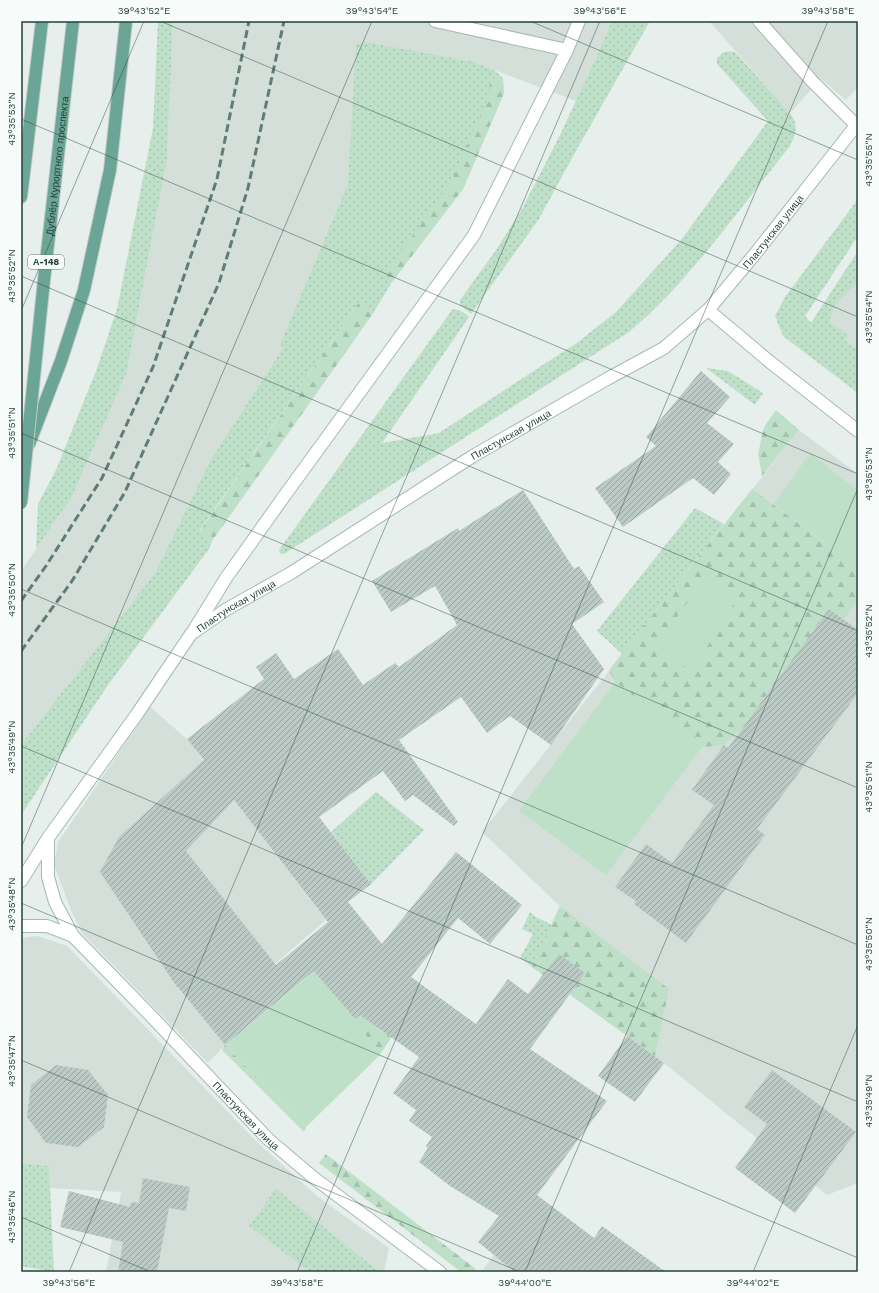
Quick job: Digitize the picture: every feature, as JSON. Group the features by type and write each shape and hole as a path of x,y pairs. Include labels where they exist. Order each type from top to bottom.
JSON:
{"main road":[{"path":"21,197 42,21"},
{"name":"Дублёр Курортного проспекта","path":"21,503 73,21"},
{"path":"21,459 26,451 61,361 84,290 110,170 126,21"},
{"path":"435,21 567,50"},
{"path":"191,634 235,565 474,235 567,50 579,21"},
{"path":"760,21 812,81 857,124"},
{"name":"Пластунская улица","path":"21,881 48,838 137,714 191,634 227,609 291,573 473,456 664,348 709,309 755,254 857,124"},
{"path":"709,309 770,362 858,431"},
{"path":"48,838 48,877 56,902 73,936"},
{"path":"21,926 48,926 73,936"},
{"name":"Пластунская улица","path":"73,936 268,1139 314,1178 440,1272"}],"shaded area":[{"path":"173,21 612,21 576,101 473,62 355,184 284,347 211,459 155,573 21,745 21,571 70,500 167,158"},
{"path":"709,21 858,21 858,87 846,100 821,79 790,113"},
{"path":"858,251 858,357 811,323"},
{"path":"799,430 858,474 858,1183 827,1195 664,1063 532,967 560,906 482,832"},
{"path":"150,707 187,739 326,920 207,1022 225,1045 208,1063 81,932 54,865 58,842"},
{"path":"38,936 67,946 255,1140 317,1196 389,1248 384,1272 106,1272 121,1192 50,1188 49,1166 21,1163 21,938"},
{"path":"509,1235 559,1272 481,1272"}],"green space":[{"path":"158,21 173,21 167,158 126,374 70,500 36,549 38,504 56,470 96,371 117,309 153,128"},
{"path":"612,21 650,21 539,219 471,314 460,305 460,300 496,250 522,209 560,135"},
{"path":"366,42 473,62 494,70 503,78 504,93 463,189 392,282 372,315 359,302 200,530 212,541 209,549 108,685 21,815 21,745 155,573 211,459 284,347 280,345 348,184 356,44"},
{"path":"728,51 735,52 790,113 795,122 796,130 790,146 724,230 679,283 629,332 284,554 280,553 279,550 452,310 459,310 469,317 382,443 439,433 578,342 616,312 681,240 768,121 717,64 717,58 722,53"},
{"path":"489,78 503,78 504,93 463,189 392,282 385,274 451,182 490,93"},
{"path":"858,199 858,236 805,316 811,323 858,251 858,281 835,304 829,322 848,335 844,340 858,350 858,393 783,336 775,316 785,297"},
{"path":"359,302 372,315 212,541 200,531"},
{"path":"706,368 728,371 763,393 755,405"},
{"path":"776,410 799,430 762,476 758,454 764,427"},
{"path":"810,453 858,491 858,567 774,504"},
{"path":"752,489 858,567 858,600 844,619 829,609 744,726 724,745 702,747 615,682 609,670"},
{"path":"695,508 724,524 622,654 597,631"},
{"path":"707,576 738,597 692,671 655,646"},
{"path":"615,682 702,747 606,875 519,811"},
{"path":"376,792 424,830 371,884 331,832"},
{"path":"560,906 669,989 655,1056 532,967"},
{"path":"530,912 536,917 552,925 532,967 520,958 533,934 522,929"},
{"path":"315,971 355,1019 379,1056 306,1127 225,1045"},
{"path":"408,975 427,990 379,1056 355,1019"},
{"path":"225,1045 306,1127 304,1132 222,1050"},
{"path":"326,1154 476,1269 474,1272 461,1272 319,1163"},
{"path":"21,1163 49,1166 54,1272 21,1266"},
{"path":"276,1189 377,1270 376,1272 310,1272 249,1226"}],"building":[{"path":"701,371 730,397 707,423 734,444 718,462 731,474 714,495 693,478 623,527 595,488 656,446 646,437"},
{"path":"523,490 574,569 579,566 604,602 572,624 604,669 551,745 510,716 487,733 461,697 399,740 458,822 454,826 413,795 405,801 383,771 319,817 371,884 348,902 382,944 456,852 522,905 490,944 458,918 411,977 476,1024 508,979 528,994 559,954 585,973 530,1049 607,1101 537,1195 594,1238 602,1226 666,1272 515,1272 478,1242 499,1216 450,1186 419,1162 428,1148 426,1146 432,1137 409,1121 416,1110 393,1093 419,1057 360,1015 355,1019 314,971 225,1045 177,987 100,872 119,837 204,760 187,739 264,679 256,667 276,653 294,679 338,649 363,685 395,663 399,667 457,625 435,586 391,612 372,581 458,528 459,531","holes":["234,800 328,922 276,965 186,851"]},
{"path":"829,609 858,630 858,693 757,829 765,835 686,943 634,904 636,901 615,887 646,844 672,863 714,805 692,790 724,745 728,748"},
{"path":"627,1036 664,1063 635,1102 598,1076"},
{"path":"56,1065 88,1070 108,1095 104,1127 78,1147 46,1143 27,1117 31,1085"},
{"path":"772,1070 856,1132 795,1213 735,1168 767,1124 744,1107"},
{"path":"143,1178 190,1187 186,1211 169,1208 157,1272 118,1272 123,1242 60,1227 69,1191 130,1207 131,1202 139,1203"}],"railway":[{"path":"21,601 46,566 102,478 153,367 217,179 249,21"},
{"path":"21,651 72,581 125,492 219,283 248,188 284,21"}]}
